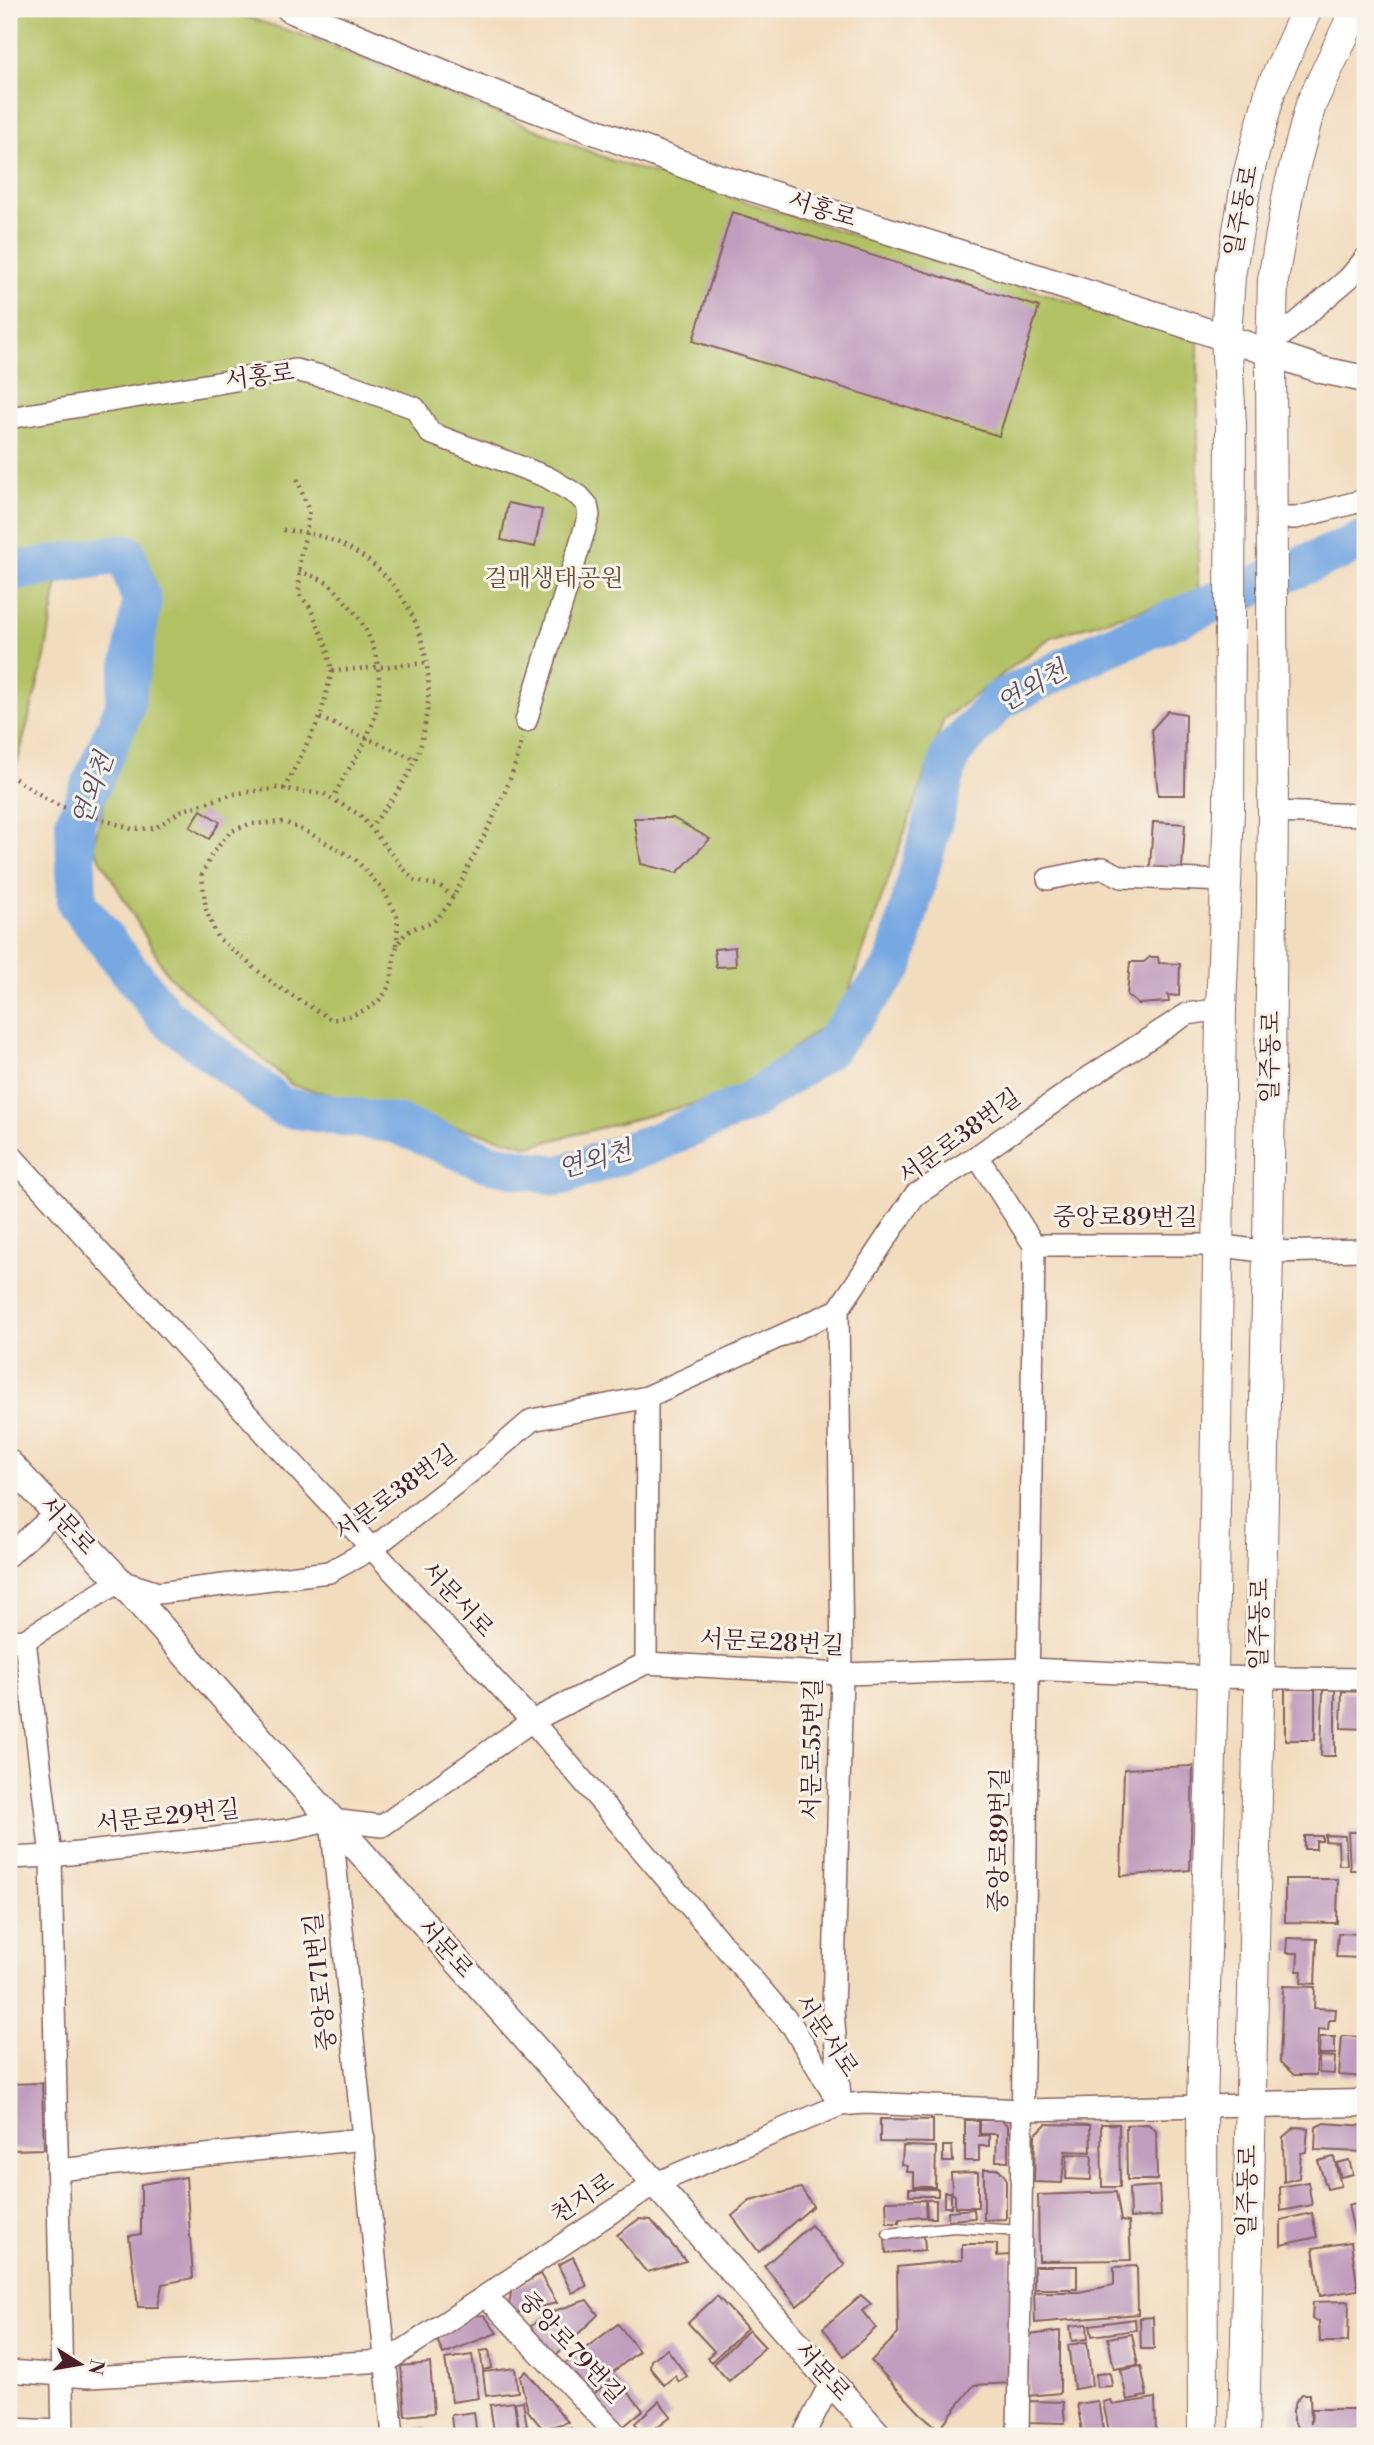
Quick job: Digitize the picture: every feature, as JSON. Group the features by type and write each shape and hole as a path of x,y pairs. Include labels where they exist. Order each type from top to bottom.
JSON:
{"main road":[{"name":"일주동로","path":"1203,2436 1202,2108 1213,1677 1221,1009 1229,810 1231,424 1226,337 1230,276 1247,179 1271,89 1307,9"},
{"name":"일주동로","path":"1244,2436 1268,1252 1273,812 1273,280 1289,188 1311,104 1356,9"}],"street":[{"name":"서홍로","path":"290,9 479,88 717,177 1226,337 1271,348 1322,370 1365,379"},
{"path":"1271,348 1349,278 1365,259"},
{"name":"서홍로","path":"9,418 295,370 332,379 415,408 430,433 547,477 568,489 587,505 589,515 526,722"},
{"path":"1272,518 1296,518 1365,500"},
{"path":"1273,812 1365,815"},
{"path":"1048,879 1103,868 1122,877 1226,881"},
{"name":"서문로38번길","path":"120,1581 158,1594 329,1572 373,1548 532,1420 647,1397 838,1310 915,1195 978,1156 1091,1076 1187,1014 1221,1009"},
{"name":"서문서로","path":"9,1153 532,1721 793,2027 840,2105"},
{"name":"중앙로89번길","path":"978,1156 1034,1245 1018,2436"},
{"name":"중앙로89번길","path":"1034,1245 1217,1245 1268,1252 1365,1250"},
{"name":"서문로55번길","path":"838,1310 842,1674 833,2010 840,2105"},
{"path":"331,1820 382,1826 532,1721 646,1662 647,1397"},
{"name":"서문로","path":"9,1464 120,1581 878,2436"},
{"path":"9,1555 56,1513"},
{"path":"9,2429 63,2434 51,1856 17,1641 120,1581"},
{"name":"서문로28번길","path":"646,1662 842,1674 1028,1669 1213,1677 1365,1679"},
{"name":"서문로29번길","path":"9,1858 51,1856 288,1830 331,1820"},
{"name":"중앙로71번길","path":"331,1820 393,2436"},
{"name":"천지로","path":"387,2361 654,2183 840,2105 865,2103 1023,2110 1250,2105"},
{"path":"1250,2105 1365,2103"},
{"path":"57,2170 364,2139"},
{"name":"중앙로79번길","path":"486,2296 618,2436"},
{"path":"9,2371 89,2377 387,2361"},
{"path":"803,2436 831,2382"}],"lane":[{"path":"888,2234 954,2227 1022,2231"}],"path":[{"path":"284,789 320,718 332,671 326,644 316,619 299,594 300,557 309,512 297,478"},
{"path":"283,530 306,533 359,553 382,571 401,595 419,629 429,675 428,710 415,759 398,792 371,827"},
{"path":"299,571 330,584 352,609 370,635 381,683 367,738 338,786 334,798"},
{"path":"332,671 427,663"},
{"path":"320,718 415,759"},
{"path":"397,945 398,918 384,891 355,859 285,822 249,824 230,832 212,854 202,875 206,910 217,937 275,985 332,1020 356,1015 376,1005 390,984 397,945 410,928 435,920 453,897 494,817 515,768 526,722"},
{"path":"9,775 55,804 132,829 155,828 181,811 233,794 284,789 324,794 360,815 413,880 440,886 453,897"}],"green space":[{"name":"걸매생태공원","path":"9,9 222,9 317,40 613,161 1198,341 1198,593 1051,637 944,719 842,1012 732,1094 530,1146 292,1085 168,975 93,846 144,655 136,545 64,543 45,657 13,778 9,776"}],"building":[{"path":"732,212 1039,307 999,436 693,341"},
{"path":"508,503 542,510 535,547 501,540"},
{"path":"1168,711 1186,714 1185,795 1158,795 1152,729"},
{"path":"201,810 220,822 209,839 190,827"},
{"path":"634,818 673,818 710,839 677,873 641,864"},
{"path":"1153,822 1185,824 1182,869 1150,867"},
{"path":"735,947 736,966 716,967 714,949"},
{"path":"1150,957 1158,957 1159,963 1180,964 1179,996 1168,995 1169,1002 1138,1004 1127,995 1130,962 1144,962"},
{"path":"1285,1688 1315,1688 1315,1740 1285,1740"},
{"path":"1323,1690 1335,1690 1335,1756 1321,1756"},
{"path":"1342,1691 1365,1692 1365,1729 1341,1728"},
{"path":"1193,1766 1190,1870 1121,1876 1124,1769"},
{"path":"1348,1832 1365,1832 1365,1870 1350,1870"},
{"path":"1325,1835 1345,1836 1347,1865 1339,1865 1338,1842 1325,1841"},
{"path":"1304,1836 1322,1836 1322,1841 1316,1841 1316,1849 1304,1849"},
{"path":"1285,1879 1338,1879 1337,1923 1285,1922"},
{"path":"1338,1933 1364,1934 1363,1958 1336,1957"},
{"path":"1287,1938 1317,1939 1315,1984 1301,1983 1302,1971 1297,1971 1298,1953 1286,1953"},
{"path":"1283,1986 1315,1987 1314,2008 1336,2009 1335,2020 1329,2020 1328,2030 1318,2029 1316,2075 1294,2075 1280,2062"},
{"path":"1342,2036 1365,2037 1365,2077 1339,2075"},
{"path":"1320,2037 1335,2037 1335,2054 1319,2054"},
{"path":"1319,2056 1335,2057 1334,2074 1319,2073"},
{"path":"42,2083 44,2149 9,2150 9,2084"},
{"path":"880,2119 933,2120 933,2143 880,2142"},
{"path":"965,2120 979,2120 979,2136 989,2135 989,2146 979,2146 979,2161 965,2161"},
{"path":"980,2120 1001,2120 1008,2126 1008,2161 996,2161 997,2134 980,2134"},
{"path":"1324,2123 1365,2126 1365,2152 1315,2150 1316,2127"},
{"path":"1046,2124 1090,2125 1091,2152 1065,2151 1062,2183 1034,2182 1035,2135"},
{"path":"1101,2124 1119,2124 1120,2187 1102,2187"},
{"path":"1148,2124 1156,2131 1157,2180 1127,2180 1126,2125"},
{"path":"1295,2127 1308,2128 1306,2152 1301,2153 1299,2178 1284,2182 1283,2137"},
{"path":"903,2146 936,2147 935,2187 914,2187 914,2172 907,2172 908,2166 902,2165"},
{"path":"943,2146 952,2146 953,2162 943,2162"},
{"path":"1067,2154 1092,2155 1091,2180 1066,2179"},
{"path":"1334,2157 1341,2186 1327,2189 1318,2161"},
{"path":"1349,2160 1353,2174 1341,2177 1337,2163"},
{"path":"984,2169 999,2169 1006,2178 1006,2219 984,2220"},
{"path":"978,2172 978,2207 955,2207 955,2195 951,2193 951,2207 944,2207 944,2192 952,2192 951,2173"},
{"path":"186,2177 193,2278 162,2284 158,2307 138,2307 129,2236 141,2234 141,2184"},
{"path":"1308,2182 1312,2205 1281,2211 1280,2187"},
{"path":"1159,2186 1161,2216 1130,2218 1129,2188"},
{"path":"801,2188 813,2206 759,2252 732,2216 750,2201"},
{"path":"909,2189 938,2189 938,2196 909,2196"},
{"path":"1116,2192 1121,2221 1129,2222 1131,2260 1039,2261 1038,2195"},
{"path":"925,2200 926,2217 899,2219 899,2223 887,2223 886,2201"},
{"path":"926,2200 936,2200 936,2218 927,2218"},
{"path":"1364,2201 1365,2228 1354,2231 1348,2205"},
{"path":"974,2209 975,2218 948,2220 948,2211"},
{"path":"1312,2213 1317,2237 1281,2245 1281,2220"},
{"path":"639,2219 651,2220 686,2261 648,2272 644,2269 617,2235"},
{"path":"811,2225 845,2265 797,2306 764,2266"},
{"path":"924,2236 925,2250 886,2253 885,2238"},
{"path":"1351,2242 1358,2290 1320,2296 1313,2248"},
{"path":"962,2244 997,2244 997,2256 1010,2255 1012,2383 974,2385 939,2429 921,2414 871,2361 898,2334 897,2267 962,2260"},
{"path":"573,2257 587,2286 572,2293 558,2265"},
{"path":"1034,2266 1077,2266 1077,2289 1034,2289"},
{"path":"1137,2266 1138,2314 1035,2323 1034,2292 1079,2292 1114,2285 1114,2267"},
{"path":"540,2274 557,2303 515,2313 509,2307 511,2291"},
{"path":"861,2295 871,2304 862,2311 876,2328 844,2356 823,2328"},
{"path":"717,2296 747,2328 711,2362 707,2358 714,2351 688,2323"},
{"path":"587,2300 598,2315 554,2357 529,2328 545,2314"},
{"path":"1349,2301 1348,2342 1320,2342 1319,2321 1312,2319 1313,2302"},
{"path":"484,2315 497,2333 443,2354 438,2342 448,2329 474,2316"},
{"path":"1153,2317 1154,2349 1141,2349 1140,2318"},
{"path":"1135,2319 1136,2330 1092,2336 1090,2325"},
{"path":"618,2324 639,2351 586,2394 563,2365"},
{"path":"1087,2324 1088,2339 1072,2341 1070,2326"},
{"path":"749,2330 765,2347 729,2381 713,2364"},
{"path":"1060,2331 1060,2393 1028,2396 1029,2335"},
{"path":"1132,2334 1138,2365 1114,2369 1108,2338"},
{"path":"1087,2342 1092,2386 1074,2389 1068,2345"},
{"path":"667,2349 687,2376 679,2382 675,2376 664,2385 650,2368 651,2360"},
{"path":"489,2350 492,2368 483,2370 480,2351"},
{"path":"472,2355 479,2398 452,2402 445,2359"},
{"path":"430,2363 434,2413 405,2416 401,2366"},
{"path":"1141,2366 1147,2396 1127,2400 1121,2370"},
{"path":"515,2368 518,2392 486,2396 483,2372"},
{"path":"526,2371 568,2422 543,2429 528,2411 520,2377"},
{"path":"1110,2373 1112,2386 1097,2387 1096,2374"},
{"path":"615,2376 643,2410 618,2431 590,2397"},
{"path":"1302,2394 1310,2394 1311,2424 1312,2409 1364,2409 1364,2436 1312,2436 1312,2431 1297,2427 1293,2420 1293,2410"},
{"path":"1155,2398 1156,2436 1110,2436 1103,2402 1111,2400 1113,2405"},
{"path":"523,2401 527,2426 519,2427 515,2402"},
{"path":"659,2401 671,2416 645,2436 635,2423"},
{"path":"1029,2401 1063,2402 1065,2423 1029,2422"},
{"path":"1098,2401 1104,2436 1083,2436 1077,2404"},
{"path":"514,2402 518,2428 494,2432 490,2405"},
{"path":"474,2412 477,2436 453,2436 451,2415"},
{"path":"427,2427 427,2436 405,2436 405,2429"},
{"path":"571,2428 574,2436 542,2436 542,2435"}],"waterway":[{"name":"연외천","path":"9,572 126,553 142,602 124,709 75,822 77,903 165,1016 282,1107 397,1124 487,1162 559,1176 657,1142 749,1102 829,1048 894,966 951,753 1000,700 1100,650 1365,540"}]}
